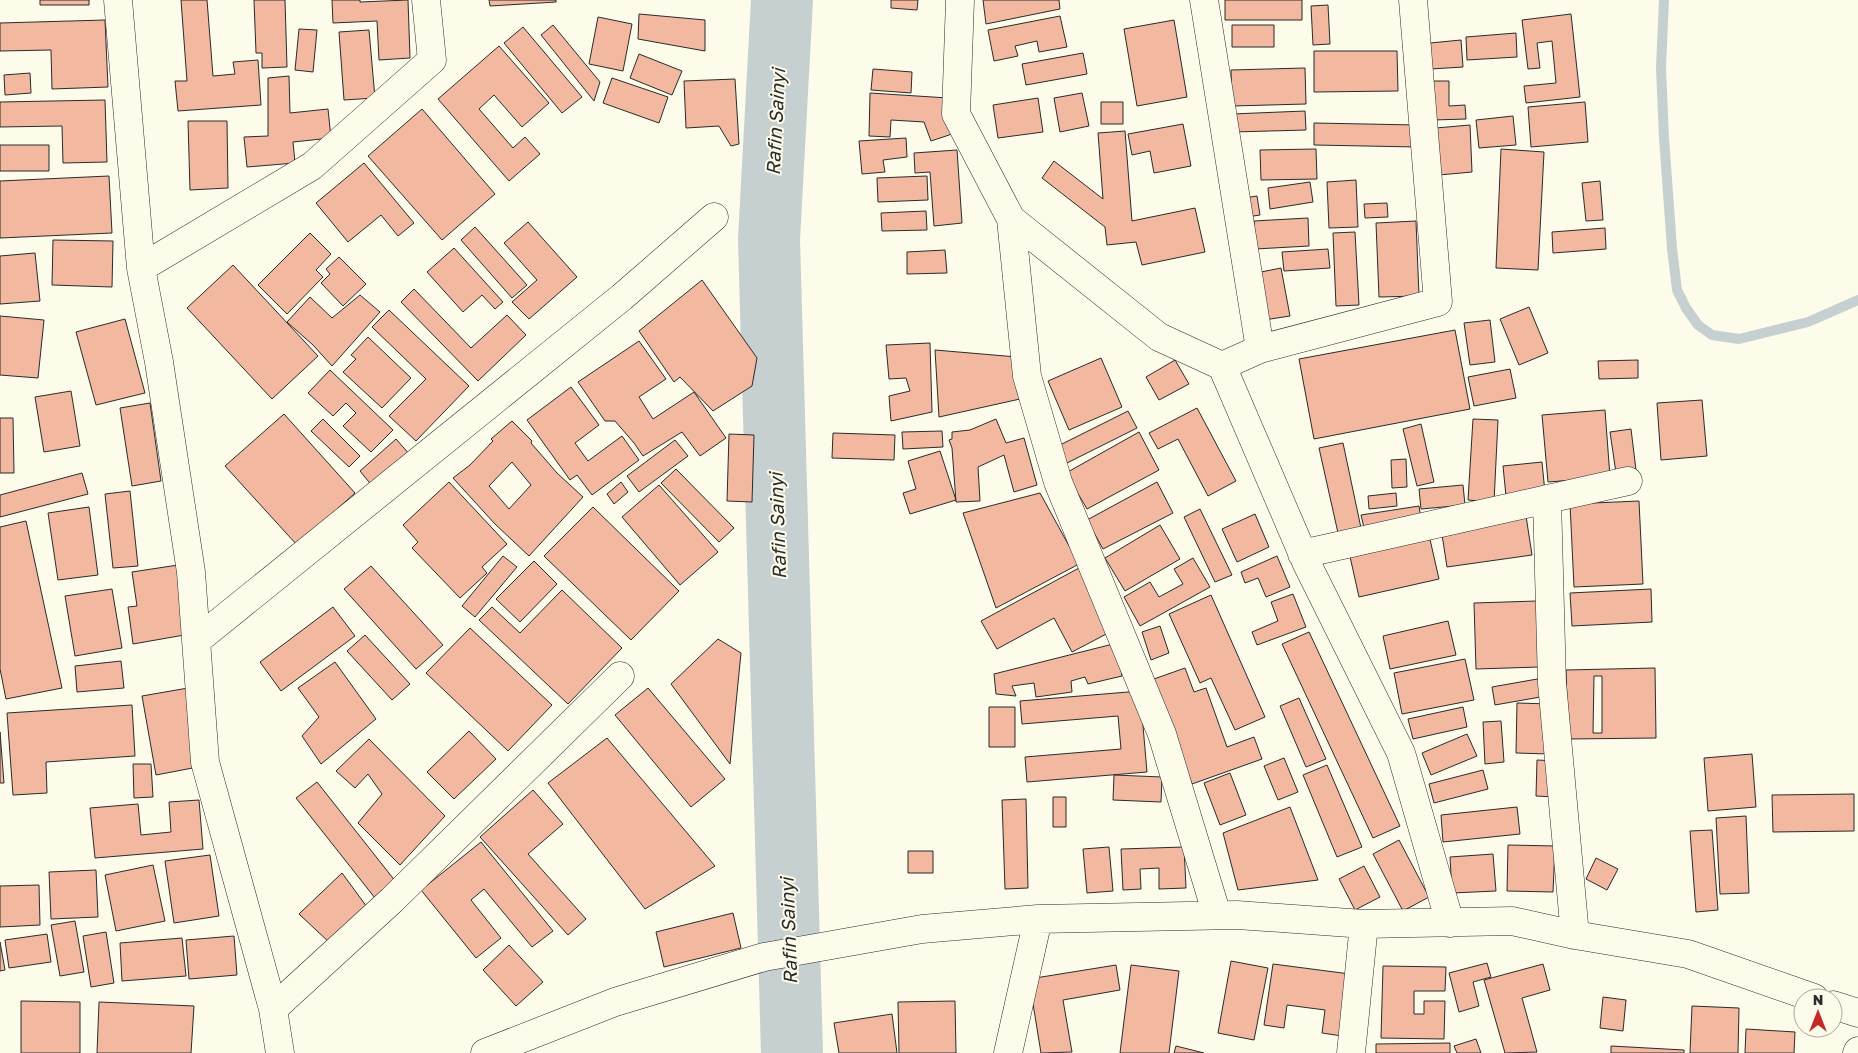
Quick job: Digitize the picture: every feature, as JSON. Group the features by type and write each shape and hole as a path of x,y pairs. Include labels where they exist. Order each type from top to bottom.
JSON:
{"street":[{"path":"118,0 141,268 160,362 191,572 205,762 273,1009 280,1053"},
{"path":"141,268 312,166 432,60 426,0"},
{"path":"960,0 956,114 1011,219 1027,376 1058,482 1162,734 1217,915"},
{"path":"1204,0 1260,349"},
{"path":"1222,366 1260,349 1438,302 1413,0"},
{"path":"196,641 622,298 714,216"},
{"path":"1011,219 1159,336 1222,366 1302,554 1401,753 1450,923"},
{"path":"1302,554 1628,481"},
{"path":"1547,499 1552,683 1576,935"},
{"path":"273,1009 392,900 620,676"},
{"path":"485,1053 615,1002 764,957 922,929 1038,919 1217,915 1364,924 1512,921 1576,935 1688,954 1793,991"},
{"path":"1008,1053 1038,919"},
{"path":"1351,1053 1364,924"},
{"path":"1843,1008 1858,1013"}],"building":[{"path":"40,0 89,0 89,5 40,5"},
{"path":"181,0 207,0 213,76 235,74 233,62 258,60 261,105 178,111 175,81 187,81"},
{"path":"254,0 285,0 287,67 262,68 262,53 256,53"},
{"path":"332,0 360,0 360,2 408,0 410,58 379,60 377,21 333,23"},
{"path":"489,0 556,0 556,2 490,6"},
{"path":"891,0 918,0 917,10 891,8"},
{"path":"983,0 1059,0 1060,9 986,24"},
{"path":"1225,0 1302,0 1302,20 1225,20"},
{"path":"1328,5 1330,44 1313,45 1311,6"},
{"path":"639,14 705,20 705,51 638,39"},
{"path":"1571,14 1580,97 1526,103 1524,86 1556,83 1552,41 1537,43 1540,68 1528,69 1522,20"},
{"path":"1060,16 1067,47 1039,52 1037,41 1015,46 1018,56 994,61 988,30"},
{"path":"598,17 632,24 623,71 589,64"},
{"path":"105,20 108,87 52,89 51,50 0,51 0,23"},
{"path":"1174,20 1187,97 1137,106 1124,29"},
{"path":"553,25 600,82 594,101 541,35"},
{"path":"1232,25 1274,25 1274,47 1232,47"},
{"path":"523,27 582,97 562,113 504,43"},
{"path":"299,29 317,30 313,72 295,70"},
{"path":"369,30 375,98 344,100 339,32"},
{"path":"1516,33 1517,57 1467,60 1466,37"},
{"path":"1461,40 1463,67 1431,69 1430,43"},
{"path":"499,46 549,103 522,127 494,95 479,109 513,148 525,137 540,154 509,181 438,99"},
{"path":"1314,51 1397,51 1398,91 1314,92"},
{"path":"1083,53 1087,74 1026,85 1022,64"},
{"path":"639,54 682,71 672,95 630,78"},
{"path":"1305,68 1306,104 1232,106 1231,70"},
{"path":"873,69 912,72 911,93 871,90"},
{"path":"30,73 31,93 5,95 4,75"},
{"path":"289,76 290,113 328,109 331,138 293,142 295,163 247,167 244,137 268,136 268,78"},
{"path":"612,78 668,97 659,123 603,103"},
{"path":"735,79 739,144 731,146 719,126 686,128 684,81"},
{"path":"1431,81 1449,81 1449,106 1465,105 1466,119 1433,120"},
{"path":"870,93 948,98 952,134 931,141 924,122 891,120 890,137 869,136"},
{"path":"1082,93 1089,126 1060,132 1054,98"},
{"path":"1038,98 1043,132 998,138 993,105"},
{"path":"105,100 107,162 63,163 62,126 0,127 0,102"},
{"path":"1101,102 1123,102 1123,124 1101,124"},
{"path":"1585,102 1588,142 1531,147 1528,107"},
{"path":"422,109 495,194 442,240 368,156"},
{"path":"1305,111 1306,130 1233,132 1232,114"},
{"path":"1513,116 1516,145 1479,148 1476,120"},
{"path":"188,121 227,121 228,188 190,190"},
{"path":"1314,123 1417,125 1417,147 1314,145"},
{"path":"1183,124 1191,166 1154,173 1150,151 1132,155 1128,134"},
{"path":"1470,125 1472,172 1439,175 1436,128"},
{"path":"1125,131 1132,221 1195,208 1205,252 1142,265 1136,242 1107,245 1105,227 1042,178 1054,161 1103,199 1098,133"},
{"path":"906,138 907,157 883,160 885,172 862,174 859,141"},
{"path":"0,145 49,145 49,171 0,171"},
{"path":"1316,149 1317,179 1261,180 1260,150"},
{"path":"1501,149 1544,152 1538,270 1496,268"},
{"path":"957,150 962,223 934,226 930,172 915,173 914,153"},
{"path":"364,163 414,223 398,236 381,215 348,242 316,203"},
{"path":"109,176 112,233 0,238 0,181"},
{"path":"927,176 928,200 878,202 877,178"},
{"path":"1356,180 1358,227 1329,228 1327,182"},
{"path":"1600,181 1603,220 1586,221 1582,183"},
{"path":"1310,182 1313,202 1270,209 1268,188"},
{"path":"1257,196 1260,215 1247,217 1244,198"},
{"path":"1387,203 1388,217 1365,218 1364,204"},
{"path":"926,211 927,230 882,231 881,213"},
{"path":"1308,218 1309,246 1255,249 1254,221"},
{"path":"1416,221 1419,296 1379,297 1376,223"},
{"path":"528,222 577,277 529,319 512,302 537,280 504,243"},
{"path":"475,227 527,285 512,298 461,240"},
{"path":"1605,228 1606,249 1553,253 1552,232"},
{"path":"1355,232 1359,305 1336,306 1333,233"},
{"path":"310,233 331,254 316,270 323,277 287,314 258,285"},
{"path":"53,240 113,241 112,287 52,285"},
{"path":"454,248 503,302 495,309 482,295 463,312 427,272"},
{"path":"1328,249 1330,268 1284,271 1282,252"},
{"path":"945,250 947,273 907,274 907,252"},
{"path":"35,253 40,301 0,304 0,256"},
{"path":"339,257 366,284 343,306 321,283 330,274 326,269"},
{"path":"233,265 318,356 272,399 187,308"},
{"path":"1281,268 1290,316 1264,320 1256,273"},
{"path":"702,280 757,358 752,386 713,411 680,377 674,382 639,331"},
{"path":"414,289 471,348 507,315 526,335 478,381 401,302"},
{"path":"360,295 380,312 332,366 313,345 287,322 310,297 332,318"},
{"path":"1529,307 1548,353 1519,365 1500,319"},
{"path":"389,310 469,386 416,441 389,416 426,379 372,327"},
{"path":"0,316 44,320 38,378 0,375"},
{"path":"125,319 145,393 96,405 76,332"},
{"path":"1490,320 1495,362 1470,365 1464,323"},
{"path":"1455,330 1470,409 1314,439 1299,359"},
{"path":"368,337 411,378 382,408 343,372 356,359 351,355"},
{"path":"639,341 666,379 639,397 653,419 694,392 726,438 700,456 682,432 643,456 615,421 605,421 578,382"},
{"path":"930,343 932,412 891,421 889,396 910,391 906,378 889,379 886,345"},
{"path":"935,350 1017,357 1020,399 939,417"},
{"path":"1101,358 1122,407 1069,430 1048,381"},
{"path":"1175,360 1189,384 1159,400 1146,377"},
{"path":"1638,360 1638,378 1599,379 1598,361"},
{"path":"1510,369 1516,398 1474,406 1468,377"},
{"path":"330,370 393,430 371,452 343,426 356,413 346,403 333,416 308,393"},
{"path":"571,387 599,425 575,443 588,461 622,436 639,460 592,495 577,475 570,480 527,420"},
{"path":"71,391 80,446 44,452 35,397"},
{"path":"1702,400 1707,456 1661,460 1657,403"},
{"path":"150,403 161,481 132,486 120,408"},
{"path":"1197,408 1236,481 1208,496 1178,439 1158,449 1149,433"},
{"path":"1605,410 1610,477 1548,482 1542,415"},
{"path":"1128,411 1137,428 1067,463 1058,446"},
{"path":"284,414 355,493 297,545 225,466"},
{"path":"0,418 13,418 14,473 0,473"},
{"path":"323,419 360,456 349,467 311,431"},
{"path":"996,419 1006,443 1024,438 1037,485 1014,492 1004,455 978,467 980,501 956,502 952,448 949,440 952,439 952,432 970,430"},
{"path":"1473,419 1498,420 1494,502 1468,500"},
{"path":"512,421 532,441 531,443 557,473 583,497 529,556 495,524 453,478 470,465 493,441 491,439","holes":["512,462 531,485 509,509 489,486"]},
{"path":"1421,424 1434,482 1417,486 1403,429"},
{"path":"1631,429 1636,470 1616,473 1610,432"},
{"path":"942,431 943,447 903,449 902,432"},
{"path":"1139,432 1159,470 1087,509 1066,473"},
{"path":"833,433 895,435 894,460 832,458"},
{"path":"729,434 754,435 752,502 727,501"},
{"path":"396,439 410,455 373,487 360,471"},
{"path":"675,440 688,456 639,492 627,476"},
{"path":"1343,443 1361,528 1338,533 1319,448"},
{"path":"940,451 956,500 910,514 903,493 916,489 908,461"},
{"path":"1406,459 1407,487 1392,488 1391,460"},
{"path":"1542,462 1545,493 1506,496 1503,466"},
{"path":"676,469 734,528 719,542 661,483"},
{"path":"82,473 88,494 0,517 0,495"},
{"path":"449,482 507,544 482,567 487,573 460,598 412,548 418,542 403,525"},
{"path":"621,482 628,492 614,504 607,494"},
{"path":"1157,482 1173,513 1103,549 1087,520"},
{"path":"659,485 718,552 680,585 622,517"},
{"path":"1463,485 1465,505 1421,509 1419,489"},
{"path":"130,491 138,566 113,568 105,494"},
{"path":"1040,493 1079,564 996,608 963,513"},
{"path":"1396,493 1397,506 1369,509 1368,496"},
{"path":"1639,501 1643,584 1574,587 1570,504"},
{"path":"1419,506 1421,520 1364,528 1361,515"},
{"path":"89,507 98,575 58,580 48,513"},
{"path":"593,507 679,591 631,640 544,556"},
{"path":"1200,509 1232,575 1215,582 1184,517"},
{"path":"1255,514 1269,547 1237,562 1222,529"},
{"path":"1526,516 1532,555 1447,567 1441,528"},
{"path":"26,521 62,688 6,699 0,669 0,527"},
{"path":"1160,525 1180,559 1125,591 1105,558"},
{"path":"1429,535 1439,579 1359,597 1349,552"},
{"path":"503,556 517,567 475,617 462,606"},
{"path":"1277,556 1290,587 1266,597 1258,578 1245,583 1241,572"},
{"path":"1193,558 1210,587 1140,626 1124,597 1150,582 1159,597 1183,584 1174,569"},
{"path":"534,561 557,584 520,622 496,599"},
{"path":"178,565 190,634 133,644 128,607 137,606 132,572"},
{"path":"371,566 443,645 416,669 344,589"},
{"path":"1079,568 1112,631 1072,652 1054,618 997,649 981,621"},
{"path":"112,589 122,648 75,656 65,596"},
{"path":"1651,589 1652,622 1572,626 1570,593"},
{"path":"562,590 622,648 568,704 479,620 492,607 520,633"},
{"path":"1293,594 1306,627 1257,645 1252,632 1278,621 1271,602"},
{"path":"1211,595 1265,717 1235,730 1211,678 1200,683 1169,614"},
{"path":"1537,601 1539,667 1476,669 1474,603"},
{"path":"333,607 355,636 281,691 260,662"},
{"path":"1448,621 1456,655 1390,669 1383,636"},
{"path":"1160,626 1169,653 1151,660 1142,632"},
{"path":"470,628 552,705 508,751 426,673"},
{"path":"1309,632 1400,826 1373,838 1282,644"},
{"path":"365,635 410,684 392,700 347,651"},
{"path":"718,639 741,653 730,764 671,684"},
{"path":"1117,643 1122,676 1088,684 1085,677 1071,681 1072,692 1036,697 1034,683 1012,686 1016,696 996,694 994,674"},
{"path":"1465,659 1474,700 1402,714 1394,673"},
{"path":"121,661 124,688 77,692 75,666"},
{"path":"335,662 376,719 321,764 302,736 319,717 298,688"},
{"path":"1185,668 1194,692 1206,688 1227,747 1254,737 1262,759 1192,784 1154,679"},
{"path":"1655,668 1656,738 1568,739 1566,670","holes":["1594,676 1602,676 1602,733 1593,733"]},
{"path":"1543,678 1546,696 1495,705 1492,687"},
{"path":"188,688 203,766 156,775 142,696"},
{"path":"648,688 725,779 691,807 615,715"},
{"path":"1140,691 1147,772 1027,782 1025,757 1121,749 1118,716 1022,724 1020,701"},
{"path":"1299,698 1326,759 1306,767 1280,706"},
{"path":"1517,703 1550,704 1549,754 1516,753"},
{"path":"132,705 135,756 46,762 47,793 13,795 7,713"},
{"path":"989,707 1015,707 1015,747 989,747"},
{"path":"1463,707 1467,727 1413,739 1408,719"},
{"path":"1501,721 1504,762 1485,764 1483,722"},
{"path":"469,731 496,759 454,799 427,772"},
{"path":"0,732 4,783 0,783"},
{"path":"1467,734 1477,756 1431,775 1422,753"},
{"path":"607,738 715,866 645,909 548,783"},
{"path":"369,739 445,816 400,865 358,823 382,794 368,774 355,788 336,771"},
{"path":"1752,754 1756,807 1708,811 1704,758"},
{"path":"1284,758 1298,792 1278,800 1264,766"},
{"path":"1537,760 1557,761 1555,797 1536,796"},
{"path":"133,764 151,764 153,797 134,798"},
{"path":"1327,765 1362,847 1337,857 1303,775"},
{"path":"1483,770 1488,789 1434,803 1429,784"},
{"path":"1230,773 1246,815 1220,825 1204,783"},
{"path":"1114,775 1162,777 1161,802 1113,800"},
{"path":"317,782 396,882 375,898 296,798"},
{"path":"533,790 563,824 528,854 586,919 568,935 480,837"},
{"path":"1854,794 1854,831 1773,832 1772,795"},
{"path":"1053,797 1066,797 1066,827 1053,827"},
{"path":"1026,799 1028,888 1005,889 1002,800"},
{"path":"199,800 203,849 95,858 90,808 138,804 141,835 171,832 169,802"},
{"path":"1290,807 1318,880 1238,890 1223,833"},
{"path":"1517,807 1520,834 1443,842 1441,815"},
{"path":"1746,816 1749,893 1720,894 1716,818"},
{"path":"1712,830 1718,910 1696,912 1690,831"},
{"path":"1399,840 1429,897 1403,911 1373,854"},
{"path":"481,842 553,931 532,947 484,889 471,900 501,938 476,958 421,890"},
{"path":"1508,845 1555,846 1553,892 1507,891"},
{"path":"1109,847 1113,891 1087,893 1083,849"},
{"path":"1184,847 1186,888 1159,889 1159,868 1140,869 1141,889 1123,890 1121,849"},
{"path":"908,851 933,851 933,873 908,873"},
{"path":"1493,854 1496,891 1452,893 1450,857"},
{"path":"210,855 219,916 174,923 165,861"},
{"path":"1596,858 1618,869 1607,890 1586,879"},
{"path":"153,865 165,921 116,931 105,875"},
{"path":"1364,866 1380,897 1355,910 1339,879"},
{"path":"96,870 98,917 51,919 49,872"},
{"path":"342,873 367,907 331,944 299,914"},
{"path":"39,885 40,925 0,927 0,886"},
{"path":"733,913 741,948 664,967 656,932"},
{"path":"75,921 84,972 60,976 51,925"},
{"path":"106,932 114,983 91,987 83,936"},
{"path":"47,934 51,962 9,968 5,940"},
{"path":"234,936 237,975 189,979 186,940"},
{"path":"182,938 186,976 122,981 120,943"},
{"path":"0,942 5,970 0,971"},
{"path":"509,945 543,982 516,1006 483,970"},
{"path":"1231,961 1268,968 1254,1040 1218,1033"},
{"path":"1487,963 1491,977 1473,982 1479,1006 1459,1012 1449,973"},
{"path":"1273,964 1350,974 1342,1036 1322,1033 1325,1010 1287,1005 1284,1028 1264,1025"},
{"path":"1543,964 1550,990 1522,998 1537,1052 1505,1053 1484,980"},
{"path":"1116,965 1120,990 1063,1000 1072,1052 1041,1053 1029,979"},
{"path":"1131,965 1179,971 1169,1053 1120,1053"},
{"path":"1383,966 1446,967 1445,991 1414,991 1414,1014 1424,1014 1424,1001 1445,1001 1444,1039 1381,1038"},
{"path":"1603,997 1626,1000 1623,1031 1600,1028"},
{"path":"21,1001 80,1002 80,1053 21,1053"},
{"path":"955,1001 956,1053 899,1053 898,1002"},
{"path":"99,1002 194,1006 191,1053 97,1053"},
{"path":"1692,1006 1739,1008 1738,1053 1690,1053"},
{"path":"892,1014 897,1053 839,1053 834,1023"},
{"path":"1746,1029 1793,1032 1794,1053 1745,1053"},
{"path":"1476,1039 1481,1053 1457,1053 1454,1046"},
{"path":"1450,1043 1450,1053 1376,1053 1376,1044"},
{"path":"1176,1046 1204,1053 1174,1053"},
{"path":"1611,1046 1684,1050 1684,1053 1611,1053"}],"waterway":[{"name":"Rafin Sainyi","path":"782,0 769,239 792,1053"},
{"path":"1664,0 1661,68 1664,138 1677,290 1686,308 1698,325 1712,335 1739,339 1808,322 1858,300"}]}
